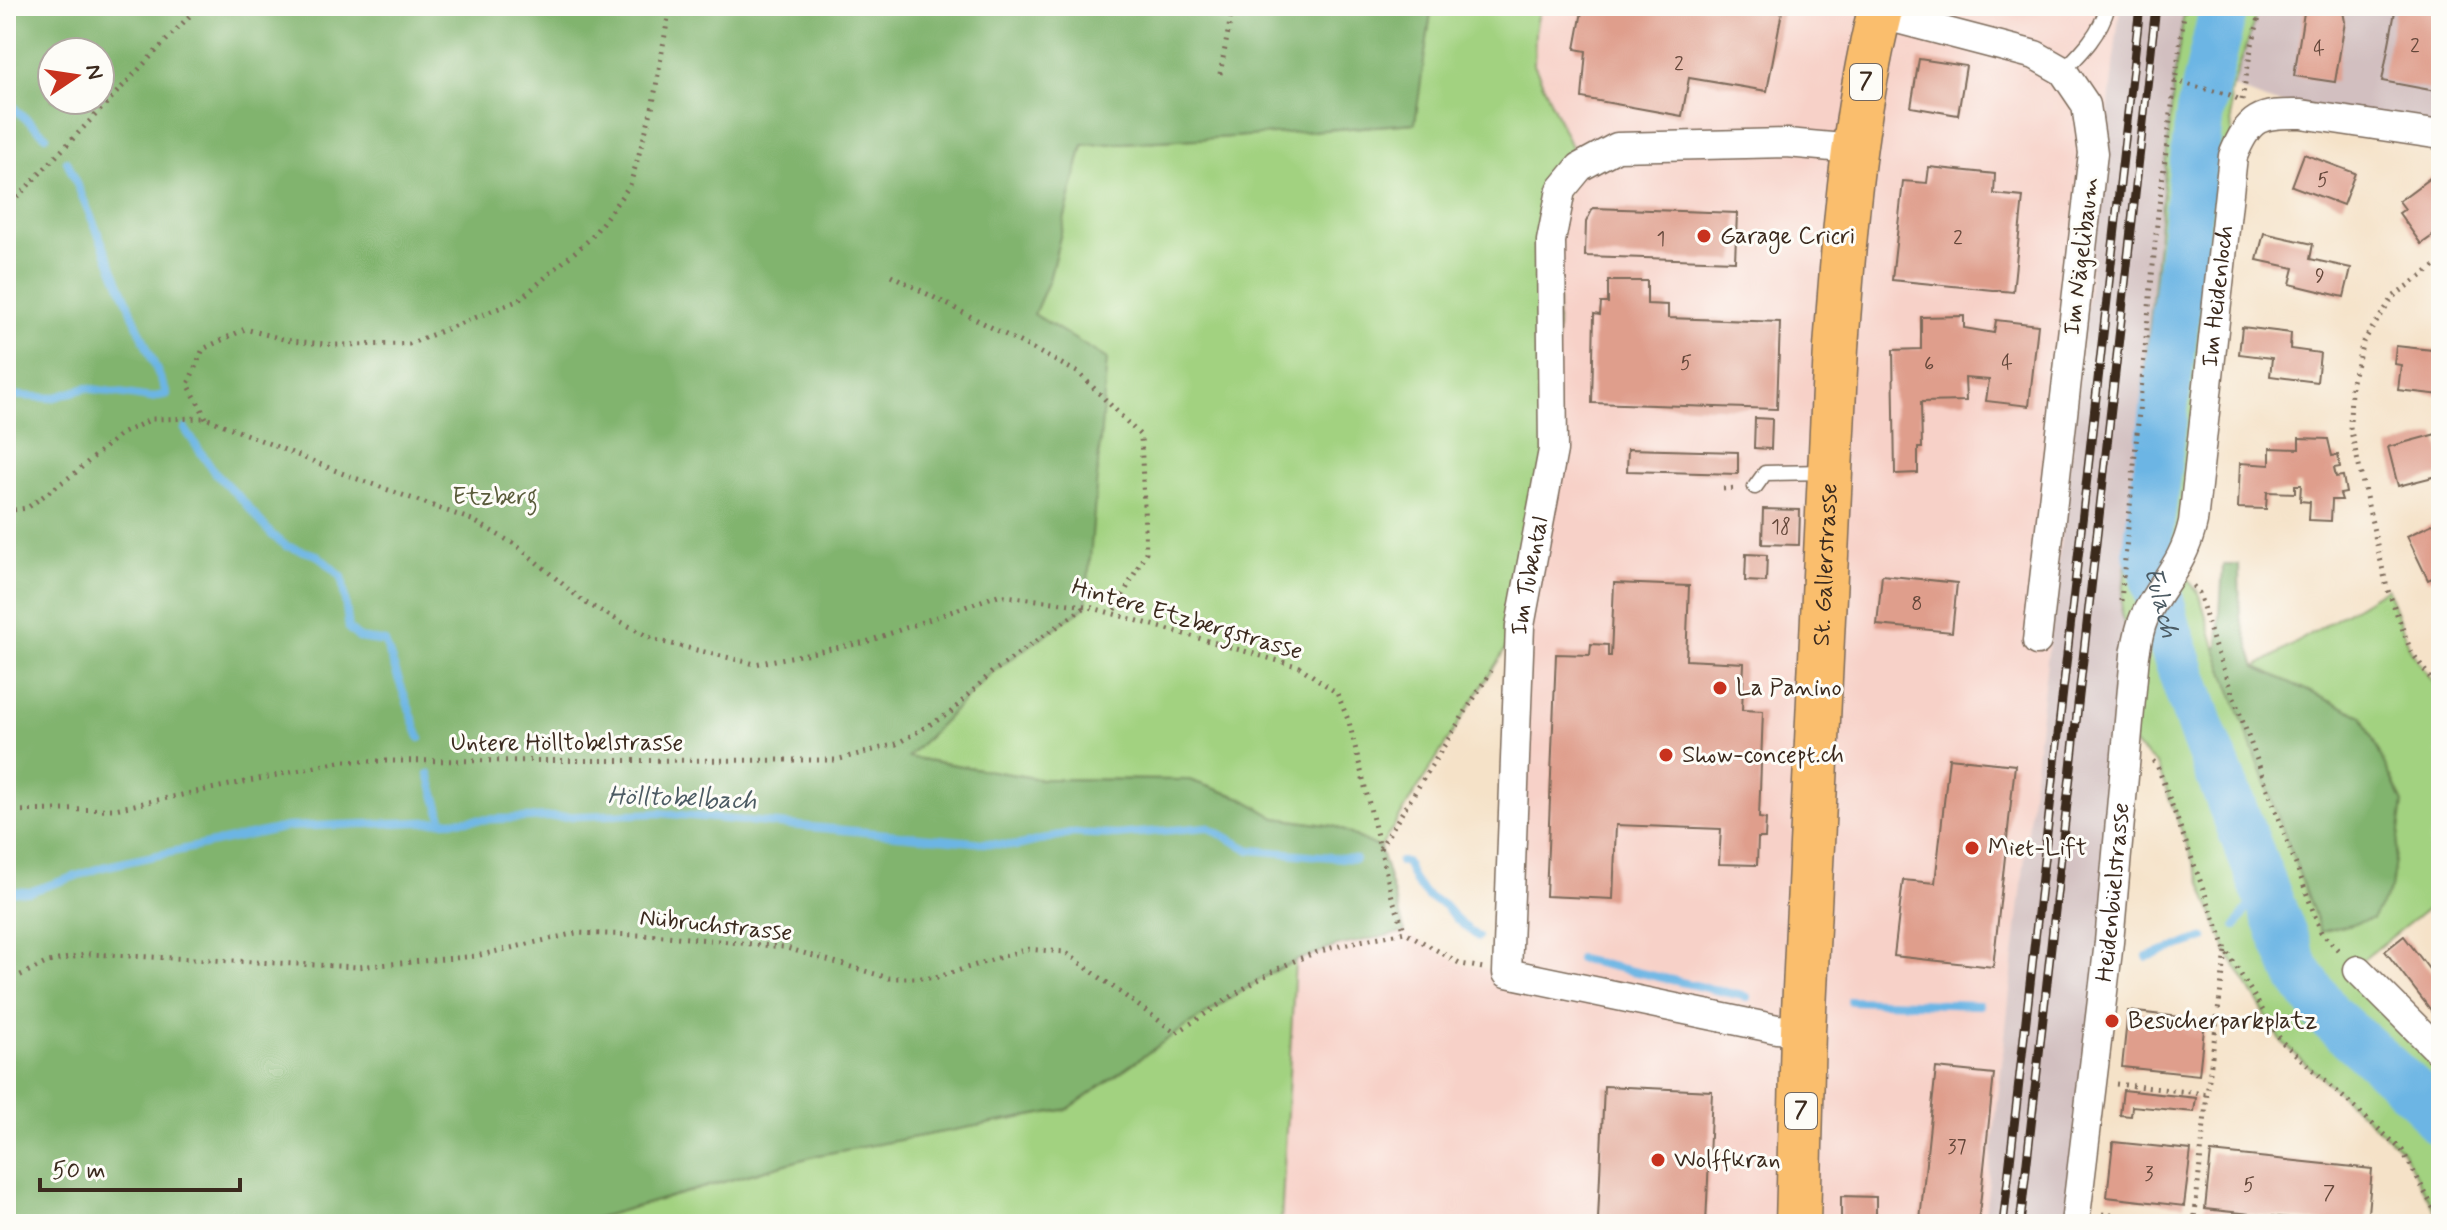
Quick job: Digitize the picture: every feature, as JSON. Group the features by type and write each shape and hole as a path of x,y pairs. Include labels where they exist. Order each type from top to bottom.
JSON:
{"main road":[{"name":"St. Gallerstrasse","path":"1798,1224 1803,1031 1842,255 1854,149 1880,10"}],"street":[{"name":"Im Nägelibaum","path":"1880,10 2035,55 2063,71 2086,105 2093,153 2037,641"},
{"name":"Im Heidenloch","path":"2135,655 2142,621 2177,567 2188,545 2193,522 2233,156 2243,132 2256,119 2277,113 2441,135"},
{"name":"Im Tubental","path":"1507,973 1520,626 1553,450 1551,241 1561,190 1580,167 1617,147 1787,143 1854,149"},
{"name":"Heidenbüelstrasse","path":"2075,1224 2109,942 2135,655"},
{"path":"2358,970 2441,1053"},
{"path":"1507,973 1777,1029 1803,1031"}],"lane":[{"path":"2063,71 2088,47 2108,6"},
{"path":"1755,487 1765,473 1831,472"}],"path":[{"path":"6,209 199,6"},
{"path":"206,418 188,384 203,349 245,329 291,341 336,345 409,344 519,300 591,238 630,185 652,109 670,6"},
{"path":"1220,74 1233,6"},
{"path":"2135,655 2121,614 2123,566 2174,81 2185,6"},
{"path":"2174,81 2242,101 2262,6"},
{"path":"2441,262 2394,296 2363,342 2351,385 2350,427 2387,588 2411,651 2441,693"},
{"path":"891,275 1079,373 1141,436 1146,552 1113,614"},
{"name":"Hintere Etzbergstrasse","path":"6,511 27,508 75,473 119,435 152,419 206,418 344,474 472,520 516,545 584,602 655,640 755,664 866,642 998,595 1086,606 1300,667 1337,693 1349,722 1380,848 1405,932"},
{"path":"2177,567 2199,593 2215,647 2321,932 2358,970"},
{"name":"Untere Hölltobelstrasse","path":"6,811 115,809 344,761 836,760 896,744 950,713 991,673 1086,606"},
{"path":"1380,848 1520,626"},
{"path":"2128,739 2157,765 2226,950 2282,1042 2402,1150 2441,1222"},
{"path":"1405,932 1461,964 1507,973"},
{"name":"Nübruchstrasse","path":"6,982 48,962 89,954 358,967 476,956 576,933 666,936 783,947 889,978 935,978 1026,949 1065,952 1176,1033 1295,961 1337,946 1405,932"},
{"path":"2111,1215 2193,1224 2226,950"},
{"path":"2125,1085 2207,1094"}],"shaded area":[{"path":"1540,6 2120,6 1984,1224 1281,1224 1295,961 1337,946 1405,932 1461,964 1507,973 1551,241 1580,167 1534,64"},
{"path":"2120,6 2185,6 2174,81 2121,614 2135,655 2075,1224 1984,1224"},
{"path":"2260,6 2441,6 2441,127 2268,101 2232,87"}],"green space":[{"name":"Etzberg","path":"6,6 1432,6 1415,123 1083,145 1049,280 1034,314 1107,359 1086,606 991,673 908,757 1040,779 1189,780 1242,798 1276,818 1334,826 1380,848 1405,932 1337,946 1269,974 1176,1033 1068,1109 818,1155 575,1224 6,1224"},
{"path":"1432,6 1540,6 1534,64 1580,167 1561,190 1553,450 1520,626 1380,848 1334,826 1276,818 1242,798 1189,780 1040,779 908,757 991,673 1086,606 1034,314 1049,280 1083,145 1414,123"},
{"path":"2185,6 2259,6 2230,95 2233,156 2177,567 2199,593 2215,647 2321,932 2362,716 2256,667 2387,588 2411,651 2441,693 2441,898 2355,966 2441,1053 2441,1222 2402,1150 2282,1042 2226,950 2157,765 2128,739 2135,655 2121,614 2174,81"},
{"path":"2223,565 2239,565 2240,617 2256,667 2362,716 2403,803 2391,889 2372,919 2321,932 2215,647 2218,645"},
{"path":"1295,961 1281,1224 575,1224 818,1155 1068,1109 1176,1033"}],"building":[{"path":"1583,6 1783,6 1767,91 1689,78 1682,116 1582,98 1586,51 1575,49"},
{"path":"2305,6 2342,6 2345,22 2335,82 2294,76"},
{"path":"2396,6 2441,11 2441,92 2382,81"},
{"path":"1919,59 1966,66 1958,115 1911,107"},
{"path":"2304,154 2355,173 2343,205 2292,186"},
{"path":"1929,167 1995,174 1994,194 2023,197 2013,292 1892,280 1903,181 1927,183"},
{"path":"2434,175 2441,185 2441,230 2421,244 2399,213 2405,209 2399,201"},
{"path":"1593,208 1737,213 1735,261 1585,256 1586,222"},
{"path":"2264,233 2313,244 2310,259 2351,268 2344,297 2290,284 2294,268 2257,260"},
{"path":"1608,281 1647,281 1647,304 1668,305 1668,318 1780,322 1777,409 1592,403 1594,314 1600,315 1601,303 1608,303"},
{"path":"1964,316 1964,328 1994,333 1996,320 2038,325 2029,406 1986,401 1989,380 1965,378 1966,401 1921,402 1922,448 1918,448 1918,473 1895,474 1893,350 1921,349 1921,317"},
{"path":"2242,327 2291,333 2290,349 2320,353 2317,382 2270,376 2272,358 2239,354"},
{"path":"2396,346 2441,351 2441,395 2398,390 2401,365 2394,364"},
{"path":"1755,418 1772,419 1771,449 1754,448"},
{"path":"2436,434 2441,453 2441,475 2398,486 2388,447"},
{"path":"2299,438 2328,439 2332,456 2338,455 2340,467 2334,468 2336,477 2343,476 2346,493 2340,494 2342,500 2332,500 2331,521 2309,520 2310,502 2300,501 2301,485 2295,485 2295,493 2267,492 2266,509 2238,508 2240,463 2270,465 2270,448 2299,449"},
{"path":"1628,449 1738,452 1738,474 1627,471"},
{"path":"1763,509 1800,510 1799,545 1762,544"},
{"path":"2441,520 2441,574 2428,580 2407,536"},
{"path":"1746,554 1767,555 1766,582 1745,581"},
{"path":"1882,575 1957,583 1952,632 1877,625"},
{"path":"1614,583 1689,586 1686,660 1744,663 1742,710 1763,711 1759,818 1766,819 1765,838 1758,838 1757,865 1719,864 1721,829 1616,825 1613,899 1546,896 1556,654 1590,655 1591,644 1608,645 1608,656 1611,656"},
{"path":"1949,758 2015,765 1993,967 1894,956 1903,880 1935,883"},
{"path":"2404,936 2441,985 2441,1023 2385,951"},
{"path":"2128,1011 2205,1020 2199,1075 2122,1067"},
{"path":"1936,1068 1994,1074 1978,1224 1920,1220"},
{"path":"1604,1086 1712,1091 1706,1224 1598,1220"},
{"path":"2123,1090 2196,1098 2194,1112 2132,1106 2131,1116 2120,1115"},
{"path":"2113,1142 2191,1150 2184,1206 2107,1197"},
{"path":"2211,1152 2372,1169 2367,1224 2205,1209"},
{"path":"1841,1196 1876,1197 1876,1221 1841,1221"}],"waterway":[{"name":"Eulach","path":"2224,6 2200,112 2147,551 2168,631 2202,730 2297,971 2329,1016 2420,1097 2441,1123"},
{"path":"6,96 17,111 46,136"},
{"path":"6,395 52,398 86,388 151,398 167,394 67,161"},
{"path":"185,429 214,472 272,535 286,546 317,555 342,577 349,629 359,638 385,642 420,738"},
{"path":"429,774 443,821"},
{"name":"Hölltobelbach","path":"6,891 29,892 103,867 287,827 660,813 1017,846 1070,833 1116,835 1207,827 1250,850 1355,859"},
{"name":"Hölltobelbach","path":"1400,862 1406,862 1414,881 1428,897 1444,905 1478,937"},
{"name":"Hölltobelbach","path":"2236,926 2263,883"},
{"name":"Hölltobelbach","path":"2147,957 2205,938"},
{"name":"Hölltobelbach","path":"1579,959 1747,997"},
{"name":"Hölltobelbach","path":"1851,1001 1979,1005"}],"railway":[{"path":"2003,1224 2140,6"},
{"path":"2020,1224 2156,6"}],"place":[{"name":"Garage Cricri","path":"1704,236"},
{"name":"La Panino","path":"1720,688"},
{"name":"Show-concept.ch","path":"1666,755"},
{"name":"Miet-Lift","path":"1972,848"},
{"name":"Besucherparkplatz","path":"2112,1021"},
{"name":"Wolffkran","path":"1658,1160"}]}
